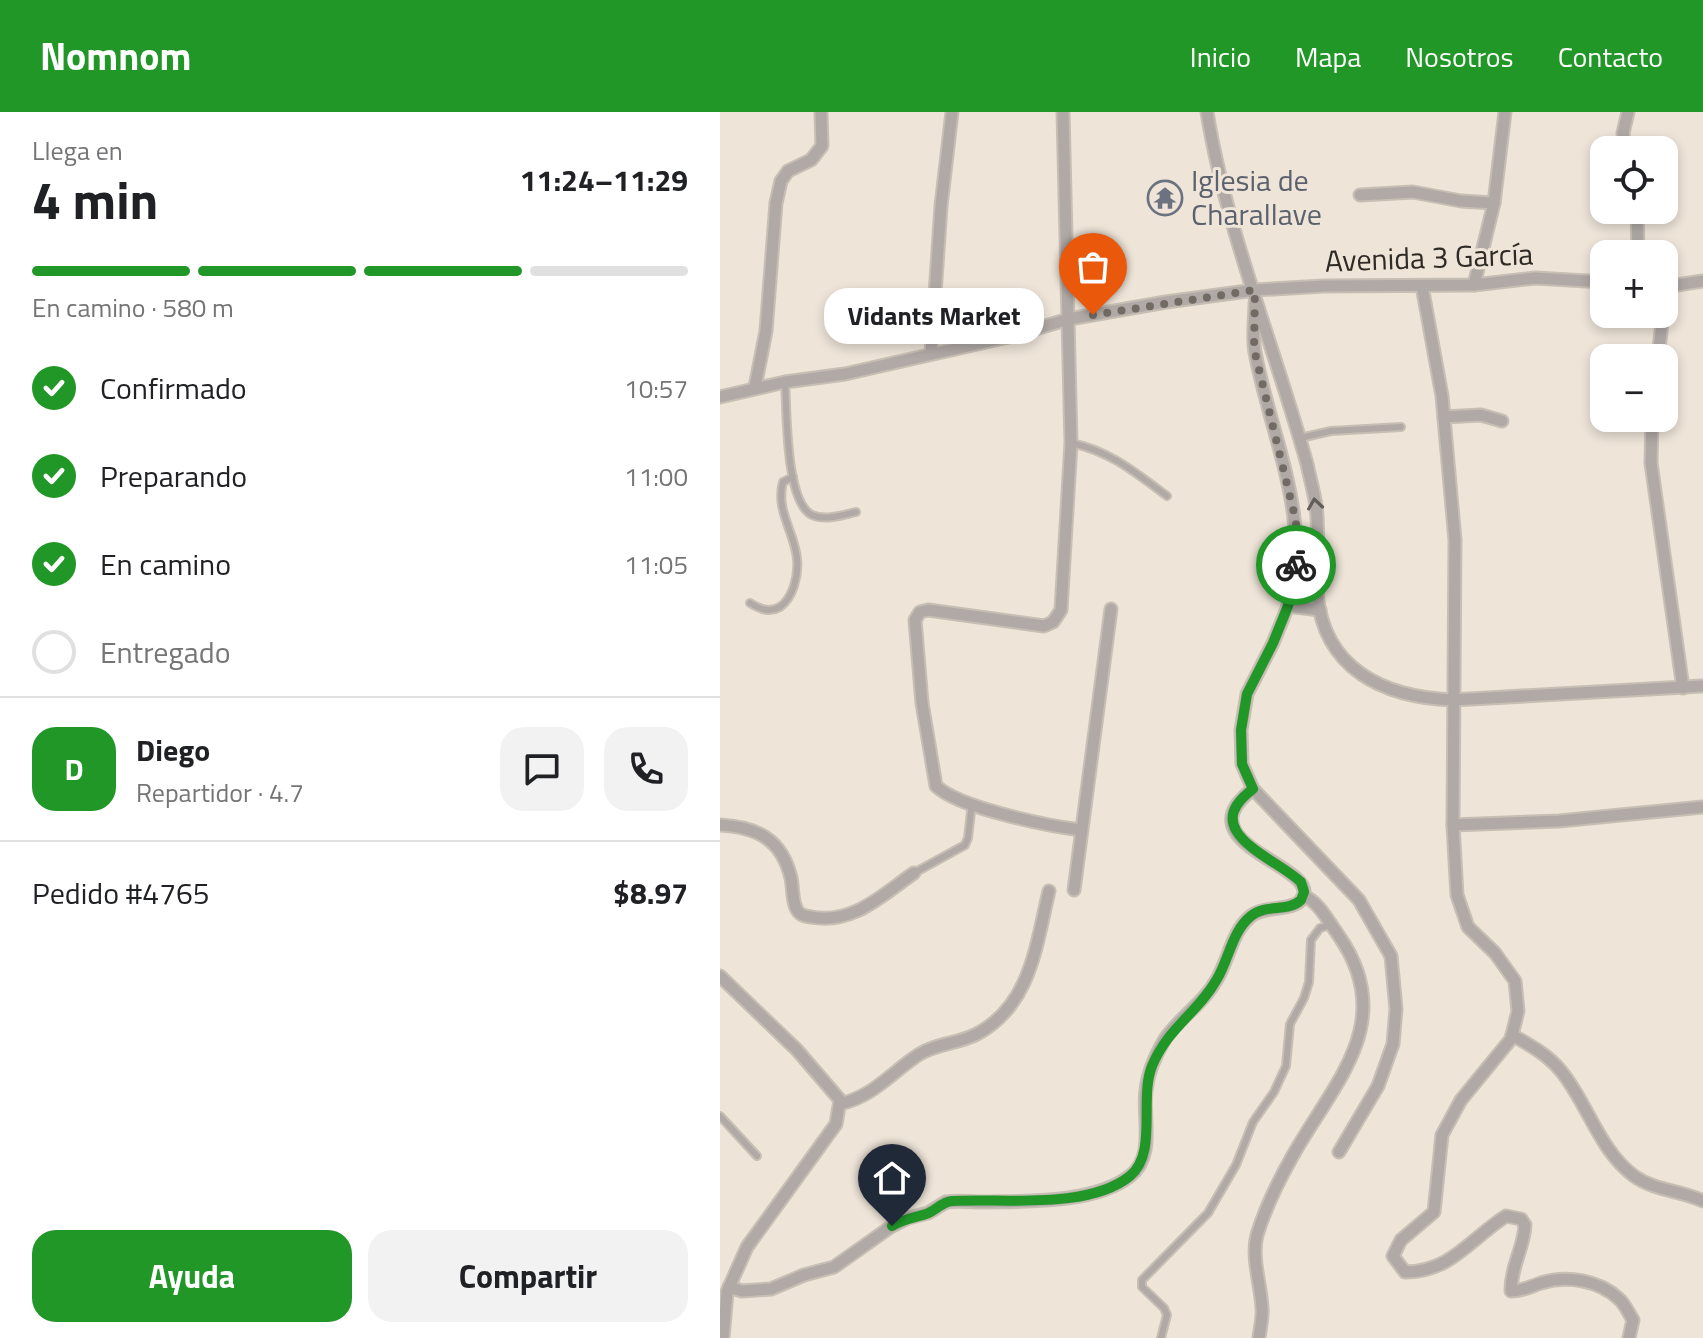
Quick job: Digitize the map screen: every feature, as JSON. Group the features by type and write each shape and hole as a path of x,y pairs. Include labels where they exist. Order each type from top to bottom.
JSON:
{"street":[{"path":"755,387 766,331 776,203 781,181 788,171 811,160 822,146 821,112"},
{"path":"931,353 937,250 952,112"},
{"path":"1063,112 1071,443 1061,610 1049,624 1038,626 928,610 916,617 933,781 940,790 972,803 1029,821 1081,830"},
{"path":"1207,112 1215,161 1300,438 1316,506 1320,610 1331,641 1344,659 1364,678 1385,688 1412,696 1452,700 1703,686"},
{"path":"1474,285 1494,203 1505,112"},
{"path":"1623,136 1628,112"},
{"path":"1360,195 1413,192 1461,201 1494,203"},
{"name":"Avenida 3 García","path":"720,397 755,387 845,374 1008,337 1069,319 1255,290 1324,286 1474,285 1535,278 1590,281"},
{"path":"1678,285 1703,281"},
{"path":"1422,286 1444,417 1455,540 1452,700 1457,895 1468,927 1495,953 1515,981 1518,1011 1512,1035 1461,1100 1442,1135 1434,1212 1401,1240 1393,1256 1405,1272 1448,1263 1487,1228 1506,1216 1521,1219 1525,1225 1525,1240 1511,1272 1511,1291 1525,1291 1542,1283 1570,1279 1597,1284 1620,1300 1633,1320 1629,1338"},
{"path":"1255,290 1254,349 1296,521 1294,587 1273,643 1247,694 1241,730 1242,764 1253,789 1359,900 1391,956 1396,1009 1393,1044 1378,1086 1339,1152"},
{"path":"1444,417 1481,415 1502,421"},
{"path":"1652,432 1653,476 1683,688"},
{"path":"1288,606 1320,610"},
{"path":"1074,890 1111,609"},
{"path":"729,1287 742,1291 771,1289 834,1267 899,1221 928,1213 946,1202 1079,1196 1102,1190 1132,1175 1146,1145 1145,1094 1149,1075 1165,1039 1203,999 1217,979 1246,921 1263,909 1295,905 1303,896 1303,887 1298,879 1250,848 1237,833 1233,820 1235,806 1253,789"},
{"path":"1453,825 1559,821 1703,807"},
{"path":"720,825 749,828 774,841 787,862 796,908 805,916 845,917 914,873"},
{"path":"840,1104 867,1095 918,1055 968,1038 1004,1015 1026,982 1049,891"},
{"path":"1259,1338 1262,1312 1256,1260 1257,1235 1291,1158 1347,1071 1357,1044 1362,996 1359,974 1352,957 1311,900 1303,896"},
{"path":"720,976 797,1050 836,1092 840,1104 836,1124 747,1247 729,1287 723,1338"},
{"path":"1512,1035 1539,1051 1560,1070 1610,1152 1627,1170 1658,1188 1703,1201"}],"lane":[{"path":"785,382 793,477 798,497 810,514 824,517 856,512"},
{"path":"1300,438 1331,431 1401,427"},
{"path":"1071,443 1114,457 1167,496"},
{"path":"750,603 766,610 778,608 792,593 798,558 780,498 783,482 793,477"},
{"path":"914,873 965,845 972,803"},
{"path":"1161,1338 1167,1315 1141,1283 1208,1213 1236,1165 1253,1122 1274,1092 1286,1066 1290,1024 1309,982 1311,940 1320,928 1331,925"},
{"path":"720,1116 757,1156"}],"way so far":[{"path":"1093,315 1255,290 1254,349 1296,521 1296,565"}],"place":[{"name":"Iglesia de Charallave","path":"1165,198"},
{"name":"Vidants Market","path":"1093,315"}],"route":[{"path":"892,1226 951,1201 1079,1196 1102,1190 1132,1175 1146,1145 1145,1094 1149,1075 1165,1039 1203,999 1217,979 1246,921 1263,909 1286,908 1301,900 1304,892 1301,882 1250,848 1237,833 1233,820 1235,806 1253,789 1242,764 1241,730 1247,694 1288,606 1296,565"}]}
